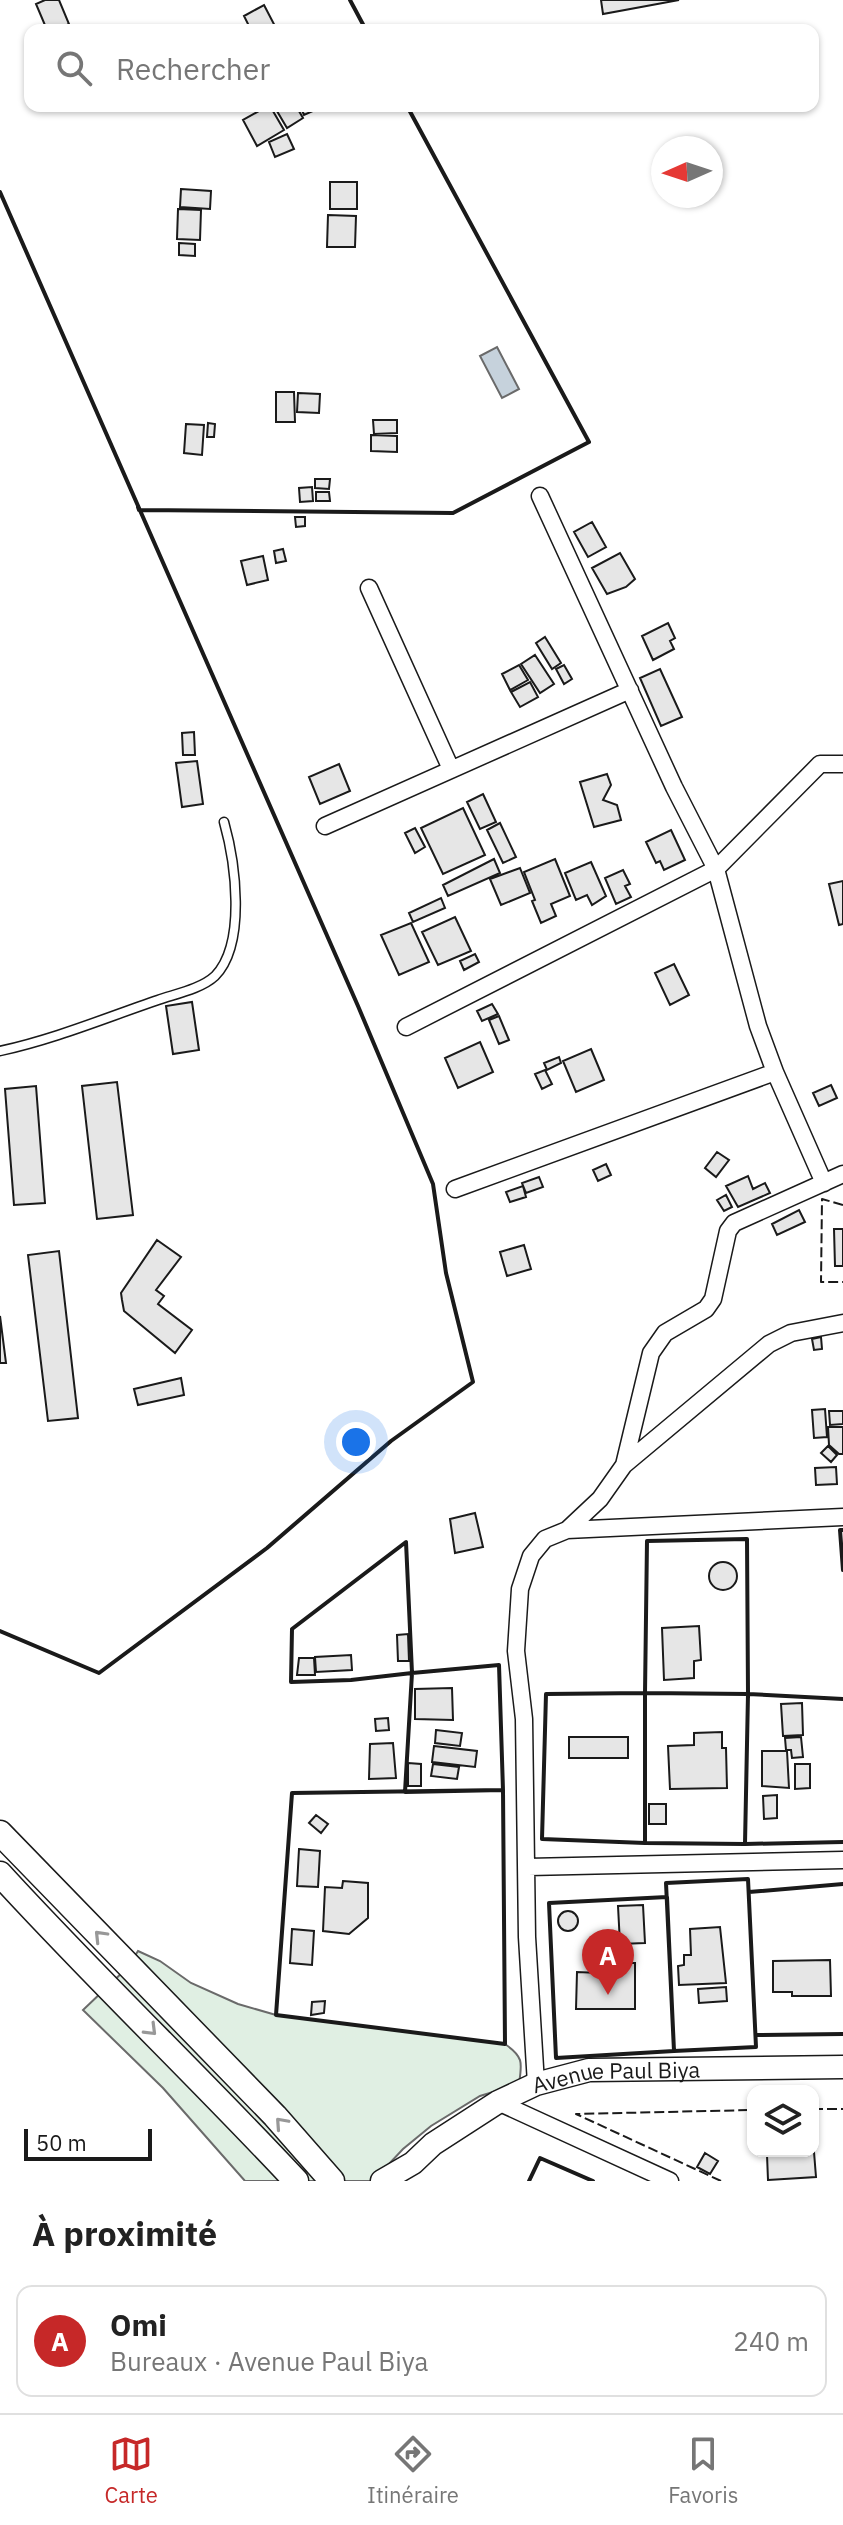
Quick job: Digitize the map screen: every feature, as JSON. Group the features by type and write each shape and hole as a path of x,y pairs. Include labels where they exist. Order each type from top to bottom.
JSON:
{"main road":[{"path":"0,1833 275,2116 332,2181"},
{"path":"0,1874 58,1938 213,2092 296,2181"},
{"name":"Avenue Paul Biya","path":"382,2181 408,2172 433,2144 498,2102 536,2084 589,2070 843,2067"}],"street":[{"path":"540,496 716,869 758,1026 824,1183"},
{"path":"369,588 451,769"},
{"path":"325,826 630,690"},
{"path":"406,1027 716,869 820,764 843,764"},
{"path":"455,1189 775,1072"},
{"path":"624,1465 651,1353 665,1333 706,1309 713,1299 728,1231 734,1223 843,1174"},
{"path":"567,1530 600,1499 624,1465 769,1344 791,1333 843,1323"},
{"path":"536,2084 527,1937 524,1719 516,1651 520,1589 531,1556 545,1539 567,1530 843,1517"},
{"path":"528,1867 843,1860"},
{"path":"498,2102 670,2181"}],"lane":[{"path":"0,1051 36,1043 183,993 214,977 229,950 236,915 233,854 224,822"}],"green space":[{"path":"138,1951 160,1961 191,1983 238,2004 276,2015 505,2044 520,2061 519,2084 480,2096 431,2126 403,2149 373,2181 245,2181 163,2088 83,2010 128,1967"}],"shaded area":[{"path":"497,347 519,389 502,398 480,356"}],"building":[{"path":"59,0 69,24 44,24 36,4"},
{"path":"601,0 679,0 603,14"},
{"path":"264,5 274,24 248,24 244,16"},
{"path":"257,112 274,112 284,130 257,146 243,120"},
{"path":"278,112 300,112 303,118 287,128"},
{"path":"287,134 294,149 275,157 269,142"},
{"path":"330,182 357,182 357,209 330,209"},
{"path":"181,189 211,191 210,209 180,207"},
{"path":"178,209 201,210 200,240 177,239"},
{"path":"328,215 356,216 355,247 327,247"},
{"path":"179,243 195,244 195,256 179,255"},
{"path":"276,392 294,392 295,422 276,422"},
{"path":"298,393 320,394 319,413 297,412"},
{"path":"373,420 397,420 397,433 374,434"},
{"path":"208,423 215,424 214,437 207,437"},
{"path":"186,424 204,425 202,455 184,453"},
{"path":"371,435 397,436 397,452 371,451"},
{"path":"315,479 330,479 329,489 315,488"},
{"path":"312,487 313,501 300,502 299,488"},
{"path":"316,492 329,492 330,501 316,501"},
{"path":"295,517 305,517 305,526 296,527"},
{"path":"592,522 606,547 588,557 574,532"},
{"path":"283,549 286,561 276,563 274,551"},
{"path":"620,553 635,579 626,587 607,594 592,568"},
{"path":"263,556 268,580 247,585 241,561"},
{"path":"668,623 675,638 670,641 674,649 653,660 642,636"},
{"path":"545,637 561,663 552,669 536,643"},
{"path":"535,655 554,684 540,693 521,664"},
{"path":"519,665 528,680 510,690 502,674"},
{"path":"564,665 572,679 564,684 556,669"},
{"path":"660,669 682,717 661,726 640,678"},
{"path":"530,682 538,697 520,707 511,692"},
{"path":"194,732 195,755 183,755 182,733"},
{"path":"197,761 203,804 182,807 176,763"},
{"path":"339,764 350,791 320,804 309,777"},
{"path":"607,774 611,785 603,800 617,805 621,820 594,827 580,782"},
{"path":"483,794 496,822 480,829 467,802"},
{"path":"463,808 485,855 443,874 421,828"},
{"path":"500,823 516,857 503,863 487,830"},
{"path":"415,828 425,847 415,853 405,833"},
{"path":"671,830 685,860 664,870 660,861 656,863 646,842"},
{"path":"494,859 500,873 448,896 443,885"},
{"path":"555,859 570,896 551,904 556,916 541,923 524,872"},
{"path":"591,862 606,896 592,905 587,895 576,900 565,873"},
{"path":"520,868 530,893 501,905 490,879"},
{"path":"623,870 630,884 625,886 631,897 616,904 605,878"},
{"path":"843,881 843,924 839,925 829,884"},
{"path":"441,898 445,908 413,922 409,913"},
{"path":"455,917 471,951 438,965 422,932"},
{"path":"411,923 429,962 399,975 381,935"},
{"path":"475,954 479,962 464,970 460,961"},
{"path":"674,964 689,995 670,1005 655,973"},
{"path":"192,1002 199,1050 173,1054 166,1006"},
{"path":"492,1004 498,1014 482,1021 477,1011"},
{"path":"499,1016 509,1040 499,1044 489,1020"},
{"path":"480,1042 493,1072 458,1088 445,1058"},
{"path":"591,1049 604,1080 576,1092 563,1061"},
{"path":"559,1057 561,1063 547,1070 544,1063"},
{"path":"545,1070 552,1084 542,1089 535,1074"},
{"path":"117,1082 133,1215 97,1219 82,1086"},
{"path":"831,1085 837,1098 819,1106 813,1093"},
{"path":"36,1086 45,1203 14,1205 5,1089"},
{"path":"717,1152 729,1160 716,1177 705,1168"},
{"path":"606,1164 611,1175 598,1181 593,1170"},
{"path":"748,1176 753,1189 765,1183 770,1193 738,1207 726,1186"},
{"path":"539,1177 543,1187 526,1193 522,1183"},
{"path":"523,1186 526,1197 510,1202 506,1192"},
{"path":"726,1195 732,1207 724,1211 717,1200"},
{"path":"799,1210 805,1222 777,1235 772,1224"},
{"path":"834,1229 843,1229 843,1266 835,1266"},
{"path":"157,1240 181,1257 156,1290 164,1296 158,1304 192,1330 175,1353 124,1311 122,1300 121,1293"},
{"path":"524,1245 531,1269 507,1276 500,1252"},
{"path":"59,1251 78,1418 48,1421 28,1255"},
{"path":"0,1316 6,1363 0,1363"},
{"path":"821,1337 822,1349 814,1350 812,1339"},
{"path":"181,1378 184,1395 138,1405 134,1389"},
{"path":"825,1409 827,1437 814,1438 812,1410"},
{"path":"829,1411 843,1411 843,1424 830,1425"},
{"path":"828,1427 843,1427 843,1454 829,1445"},
{"path":"828,1446 837,1455 831,1462 821,1453"},
{"path":"836,1467 837,1484 816,1485 815,1468"},
{"path":"475,1513 483,1547 455,1553 450,1519"},
{"path":"723,1562 733,1566 737,1576 733,1586 723,1590 713,1586 709,1576 713,1566"},
{"path":"699,1626 701,1660 694,1661 694,1678 664,1680 662,1628"},
{"path":"408,1634 409,1661 398,1661 397,1635"},
{"path":"351,1655 352,1670 316,1672 315,1657"},
{"path":"299,1658 314,1658 315,1675 297,1675"},
{"path":"452,1688 453,1720 415,1719 415,1689"},
{"path":"802,1703 803,1735 783,1736 781,1704"},
{"path":"388,1718 389,1730 376,1731 375,1719"},
{"path":"436,1730 462,1733 460,1746 435,1743"},
{"path":"722,1732 722,1748 726,1748 727,1788 670,1789 668,1746 694,1745 694,1733"},
{"path":"569,1737 628,1737 628,1758 569,1758"},
{"path":"801,1737 803,1757 792,1758 791,1750 786,1750 785,1738"},
{"path":"393,1743 396,1778 369,1779 370,1744"},
{"path":"434,1746 477,1751 475,1767 432,1762"},
{"path":"762,1751 787,1751 789,1788 762,1786"},
{"path":"408,1763 421,1764 421,1786 408,1786"},
{"path":"433,1764 459,1767 457,1779 431,1776"},
{"path":"795,1764 810,1764 810,1788 795,1789"},
{"path":"777,1795 777,1818 764,1819 763,1796"},
{"path":"649,1804 666,1804 666,1824 649,1824"},
{"path":"316,1815 328,1824 321,1833 309,1823"},
{"path":"299,1849 320,1851 318,1887 297,1886"},
{"path":"343,1881 368,1883 368,1918 349,1934 323,1931 325,1887 342,1888"},
{"path":"643,1905 645,1943 620,1944 618,1906"},
{"path":"568,1911 575,1914 578,1921 575,1928 568,1931 561,1928 558,1921 561,1914"},
{"path":"720,1927 726,1983 679,1985 678,1966 684,1965 684,1955 691,1955 690,1929"},
{"path":"292,1929 314,1931 312,1965 290,1963"},
{"path":"830,1960 831,1996 792,1996 792,1992 773,1992 773,1961"},
{"path":"600,1963 635,1963 635,2009 576,2009 577,1972 600,1973"},
{"path":"726,1987 727,2001 699,2003 698,1989"},
{"path":"325,2001 324,2013 311,2015 312,2002"},
{"path":"705,2153 718,2161 710,2174 697,2167"},
{"path":"767,2157 814,2157 816,2177 768,2180"}],"fence":[{"path":"843,1205 822,1199 821,1282 843,1282"},
{"path":"819,2109 843,2109"},
{"path":"721,2181 576,2114 747,2110"}],"wall":[{"path":"350,0 363,24"},
{"path":"138,507 139,510 453,513 589,442 410,112"},
{"path":"0,192 358,1006 433,1184 446,1273 473,1382 391,1441 267,1548 99,1673 0,1631"},
{"path":"843,1530 840,1530 843,1570"},
{"path":"747,1539 748,1694 645,1693 647,1541 747,1539"},
{"path":"406,1542 412,1673 351,1680 291,1682 292,1629 406,1542"},
{"path":"499,1665 503,1790 405,1792 412,1673 499,1665"},
{"path":"645,1693 748,1694 745,1844 645,1843 645,1693"},
{"path":"645,1693 645,1843 542,1839 546,1694 645,1693"},
{"path":"748,1698 748,1694 843,1699"},
{"path":"503,1790 505,2044 276,2015 292,1793 503,1790"},
{"path":"745,1842 843,1842"},
{"path":"748,1879 756,2047 674,2051 666,1883 748,1879"},
{"path":"749,1892 843,1884"},
{"path":"667,1897 674,2051 556,2058 549,1903 667,1897"},
{"path":"756,2035 843,2034"},
{"path":"529,2181 540,2158 593,2181"}],"place":[{"name":"Omi","path":"608,1995"}]}
